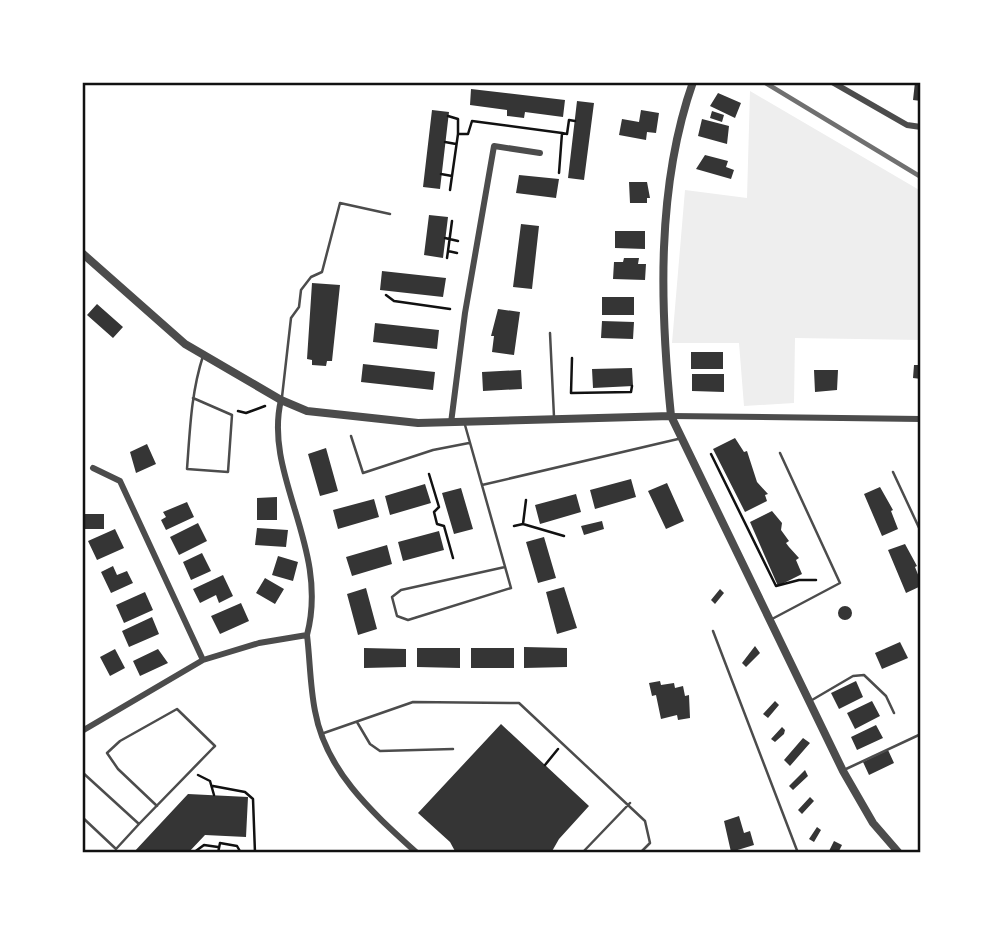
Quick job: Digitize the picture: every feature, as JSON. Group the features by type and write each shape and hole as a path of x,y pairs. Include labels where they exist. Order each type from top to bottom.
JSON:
{"street":[{"path":"692,82 678,123 667,210 665,335 671,416 843,771 873,823 899,853"},
{"path":"832,82 907,125 921,127"},
{"path":"451,423 465,313 494,146 540,153"},
{"path":"82,253 120,283 171,332 203,356 307,411 418,423 671,416 921,419"},
{"path":"282,400 277,417 280,453 311,570 315,606 307,635 315,710 321,734 349,787 417,853"},
{"path":"93,468 120,481 203,660"},
{"path":"82,731 203,660 259,643 307,635"}],"lane":[{"path":"282,400 291,318 299,307 301,290 311,276 322,272 340,203 390,214"},
{"path":"550,333 554,421"},
{"path":"192,398 232,415 228,472 187,469 192,398 203,356"},
{"path":"465,423 512,588 408,620 397,616 392,597 401,590 505,567"},
{"path":"351,436 363,473 433,450 469,443"},
{"path":"482,485 681,439"},
{"path":"769,621 841,583 780,453"},
{"path":"893,472 921,532"},
{"path":"713,631 798,853"},
{"path":"809,701 858,674 864,675 886,696 894,713"},
{"path":"321,734 413,702 519,703 630,803 645,821 650,843 640,853"},
{"path":"82,817 116,849 215,746 177,709 120,741 107,753 118,769 156,806"},
{"path":"358,722 370,744 380,751 453,749"},
{"path":"843,771 921,734"},
{"path":"82,772 139,824"},
{"path":"582,853 630,803"}],"path":[{"path":"448,116 458,119 457,134"},
{"path":"562,133 568,134 569,120 575,121"},
{"path":"445,142 456,144"},
{"path":"442,174 452,176"},
{"path":"447,258 452,220"},
{"path":"445,238 458,241"},
{"path":"448,251 457,253"},
{"path":"386,295 394,301 450,309"},
{"path":"572,358 571,393 631,392 632,386"},
{"path":"235,410 246,413 265,406"},
{"path":"711,454 776,586 779,588 799,580 816,580"},
{"path":"429,474 439,507 434,512 437,523 444,526 453,558"},
{"path":"523,524 526,500"},
{"path":"514,526 523,524 564,536"},
{"path":"545,765 551,757"},
{"path":"198,775 210,781 214,795"},
{"path":"213,786 229,792 240,790 253,799 255,853"},
{"path":"218,853 220,843 226,842 237,846 241,853"},
{"path":"193,853 204,845 218,847"}],"shaded area":[{"path":"750,91 921,191 921,340 795,338 794,403 744,406 739,343 672,343 685,190 747,198"}],"building":[{"path":"915,82 921,82 921,101 913,100"},
{"path":"471,89 565,100 563,117 525,112 524,118 507,116 507,110 470,105"},
{"path":"718,93 741,103 735,118 710,106"},
{"path":"577,101 594,103 584,180 568,178"},
{"path":"432,110 449,112 440,189 423,187"},
{"path":"641,110 659,113 656,133 647,132 646,140 619,135 622,119 639,122"},
{"path":"712,111 724,115 722,122 710,118"},
{"path":"702,119 729,126 727,144 698,136"},
{"path":"705,155 728,161 726,167 734,170 731,179 696,169"},
{"path":"519,175 559,179 556,198 516,193"},
{"path":"629,182 647,182 650,198 647,198 647,203 630,203"},
{"path":"429,215 448,217 443,258 424,255"},
{"path":"521,224 539,226 532,289 513,287"},
{"path":"615,231 645,231 645,249 615,248"},
{"path":"624,258 639,258 638,264 646,264 645,280 613,279 614,262 623,262"},
{"path":"382,271 446,278 443,297 380,290"},
{"path":"312,283 340,285 332,361 327,361 326,366 312,365 312,360 307,359"},
{"path":"602,297 634,297 634,315 602,315"},
{"path":"97,304 123,327 113,338 87,315"},
{"path":"498,309 520,312 514,355 492,352 494,336 491,336"},
{"path":"602,321 634,322 633,339 601,338"},
{"path":"375,323 439,330 437,349 373,342"},
{"path":"691,352 723,352 723,369 691,369"},
{"path":"363,364 435,372 433,390 361,382"},
{"path":"914,365 921,365 921,379 913,378"},
{"path":"632,368 633,386 593,388 592,369"},
{"path":"521,370 522,389 483,391 482,372"},
{"path":"814,370 838,370 837,390 815,392"},
{"path":"692,374 724,374 724,392 692,391"},
{"path":"735,438 744,452 747,451 757,482 768,494 765,495 767,501 745,512 713,449"},
{"path":"147,444 156,464 136,473 130,452"},
{"path":"326,448 338,491 320,496 308,454"},
{"path":"631,479 636,497 595,509 590,490"},
{"path":"667,483 684,521 666,529 648,491"},
{"path":"425,484 431,503 390,515 385,496"},
{"path":"880,487 893,510 891,511 898,529 882,536 864,494"},
{"path":"461,488 473,529 454,534 442,493"},
{"path":"576,494 581,512 540,524 535,505"},
{"path":"277,497 277,520 257,520 257,498"},
{"path":"374,499 379,517 338,529 333,510"},
{"path":"187,502 194,517 166,530 161,520 166,517 163,512"},
{"path":"772,511 782,523 781,530 789,541 786,543 799,558 796,560 802,574 778,586 750,522"},
{"path":"82,514 104,514 104,529 82,529"},
{"path":"602,521 604,529 584,535 581,526"},
{"path":"198,523 207,541 179,555 170,537"},
{"path":"257,528 288,530 286,547 255,545"},
{"path":"115,529 124,548 97,560 88,541"},
{"path":"439,531 444,550 403,561 398,542"},
{"path":"544,537 556,578 538,583 526,542"},
{"path":"905,544 917,566 915,567 921,582 921,586 906,593 888,550"},
{"path":"387,545 392,564 352,576 346,557"},
{"path":"202,553 211,571 191,580 183,562"},
{"path":"278,556 298,562 293,581 272,575"},
{"path":"113,566 117,575 127,571 133,583 111,593 101,572"},
{"path":"223,575 233,596 219,603 216,595 200,603 193,589"},
{"path":"265,578 284,589 275,604 256,593"},
{"path":"564,587 577,628 557,634 546,592"},
{"path":"366,588 377,629 358,635 347,594"},
{"path":"720,589 724,593 715,604 711,600"},
{"path":"145,592 153,610 124,623 116,605"},
{"path":"241,603 249,621 220,634 211,616"},
{"path":"845,606 850,608 850,618 845,620 840,618 838,613 840,608"},
{"path":"152,617 159,634 129,647 122,631"},
{"path":"900,642 908,658 882,669 875,653"},
{"path":"755,646 760,653 746,667 742,663"},
{"path":"524,647 567,648 567,667 524,668"},
{"path":"364,648 406,649 406,667 364,668"},
{"path":"417,648 460,648 460,668 417,667"},
{"path":"471,648 514,648 514,668 471,668"},
{"path":"115,649 125,668 110,676 100,657"},
{"path":"158,649 168,663 140,676 133,661"},
{"path":"660,681 661,685 674,683 675,688 683,686 685,696 689,695 690,718 678,720 677,715 661,719 656,695 652,696 649,683"},
{"path":"856,681 863,697 839,709 831,693"},
{"path":"775,701 779,705 768,718 763,714"},
{"path":"872,701 880,716 855,729 847,713"},
{"path":"501,724 589,806 559,839 551,853 456,853 450,842 418,813"},
{"path":"876,725 883,738 857,750 851,737"},
{"path":"782,727 784,734 775,742 771,739"},
{"path":"803,738 810,743 790,766 784,760"},
{"path":"888,750 894,763 869,775 863,762"},
{"path":"805,770 808,776 793,790 789,786"},
{"path":"188,794 248,797 246,837 205,835 188,853 133,853"},
{"path":"810,797 814,801 802,814 798,810"},
{"path":"739,816 744,833 750,831 754,845 731,852 724,821"},
{"path":"817,827 821,830 814,842 809,839"},
{"path":"834,841 842,845 838,853 828,853"}],"railway":[{"path":"764,82 921,177"}]}
